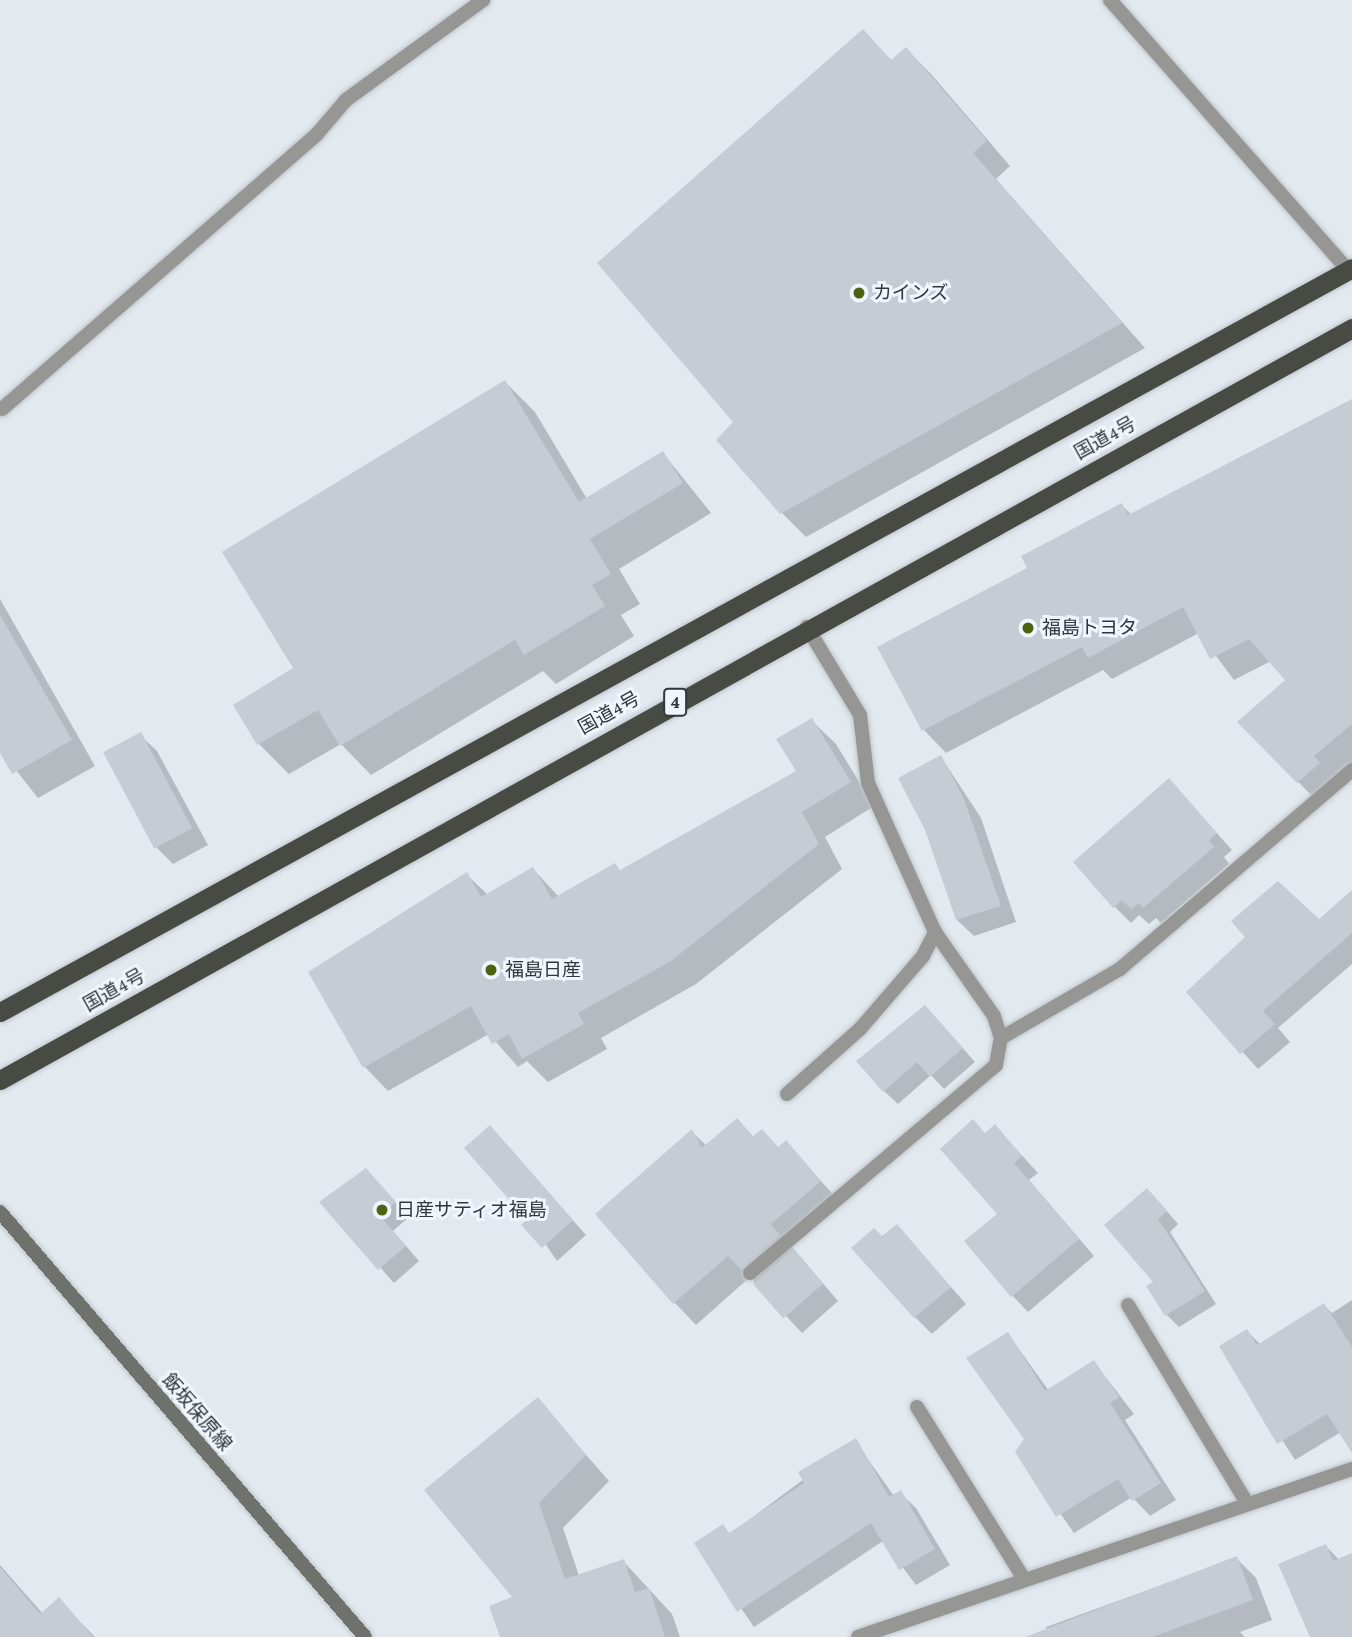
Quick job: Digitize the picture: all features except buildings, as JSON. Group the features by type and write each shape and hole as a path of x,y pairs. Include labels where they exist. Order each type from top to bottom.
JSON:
{"highway":[{"name":"国道4号","path":"0,1012 1350,269"},
{"name":"国道4号","path":"0,1080 807,627 1352,328"}],"main road":[{"name":"飯坂保原線","path":"0,1212 365,1637"}],"street":[{"path":"2,409 317,134 346,100 483,0"},
{"path":"1110,0 1350,269"},
{"path":"750,1273 996,1065 1001,1038 994,1016 934,932 868,783 860,715 807,627"},
{"path":"1001,1038 1120,969 1352,770"},
{"path":"787,1094 860,1029 923,956 934,932"},
{"path":"1128,1305 1246,1501"},
{"path":"917,1407 1024,1579"},
{"path":"858,1637 1246,1501 1351,1471"}],"place":[{"name":"カインズ","path":"859,293"},
{"name":"福島トヨタ","path":"1028,628"},
{"name":"福島日産","path":"491,970"},
{"name":"日産サティオ福島","path":"382,1210"}]}
